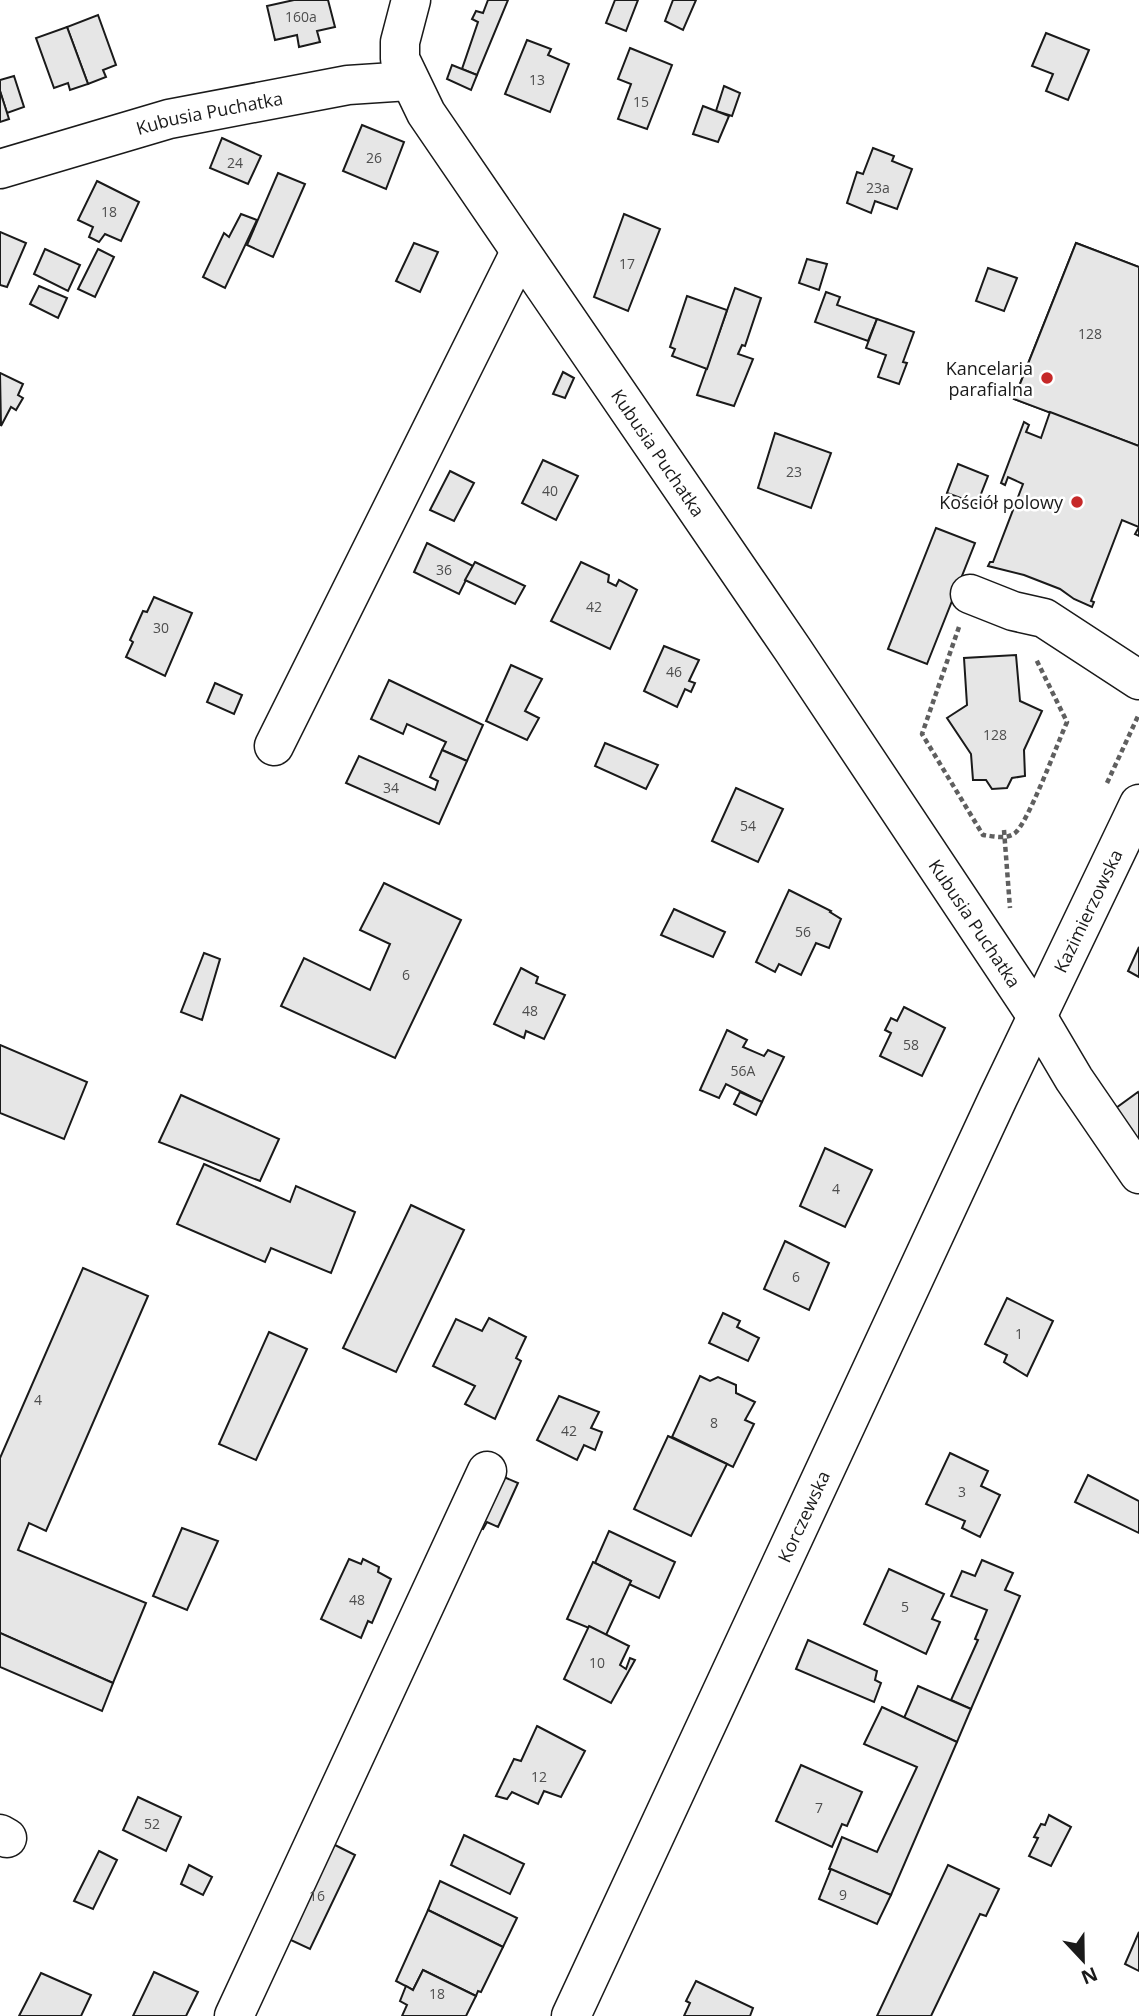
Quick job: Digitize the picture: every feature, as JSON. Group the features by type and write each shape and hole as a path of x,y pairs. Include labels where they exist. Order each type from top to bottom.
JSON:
{"street":[{"path":"410,81 400,59 400,41 411,0"},
{"name":"Kubusia Puchatka","path":"0,169 169,119 348,85 410,81 426,113 793,650 1139,1174"},
{"path":"274,747 520,252"},
{"path":"970,594 1013,611 1044,618 1139,680"},
{"name":"Kazimierzowska","path":"1038,1018 1080,924 1139,804"},
{"name":"Korczewska","path":"571,2016 998,1098 1038,1018"},
{"path":"234,2016 487,1471"}],"path":[{"path":"970,594 922,734 983,835 1004,838 1016,833 1026,815 1067,722 1013,611"},
{"path":"1004,830 1010,917"}],"building":[{"path":"294,0 328,0 335,27 317,31 320,42 299,47 297,35 275,40 267,6"},
{"path":"488,0 508,0 477,75 462,69 478,22 472,19 476,11 483,13"},
{"path":"615,0 638,0 626,31 606,23"},
{"path":"673,0 696,0 683,30 665,21"},
{"path":"98,15 116,65 103,70 106,77 88,84 67,27"},
{"path":"67,27 88,84 70,90 68,83 54,88 36,38"},
{"path":"1046,33 1089,50 1068,100 1046,91 1053,74 1032,66"},
{"path":"527,40 551,49 548,55 569,64 550,112 505,94"},
{"path":"630,48 672,65 647,129 618,119 631,84 618,79"},
{"path":"452,65 477,75 471,90 447,79"},
{"path":"14,76 24,107 7,113 0,91 0,80"},
{"path":"724,86 740,93 732,116 716,111"},
{"path":"0,91 9,119 0,122"},
{"path":"703,106 729,116 718,142 693,134"},
{"path":"362,125 404,142 386,189 343,171"},
{"path":"222,138 261,156 248,184 210,168"},
{"path":"873,148 894,156 892,161 912,169 897,209 875,201 871,213 847,203 857,172 863,174"},
{"path":"278,173 305,184 273,257 247,245"},
{"path":"97,181 139,202 121,241 105,234 99,242 89,237 93,227 78,220"},
{"path":"241,214 257,220 225,288 203,277 224,233 229,237"},
{"path":"624,214 660,229 628,311 594,297"},
{"path":"0,232 26,243 7,287 0,285"},
{"path":"414,243 438,252 420,292 396,281"},
{"path":"1076,243 1139,267 1139,312 1111,300 1083,370 1139,392 1139,446 1014,399"},
{"path":"1076,243 1139,267 1139,446 1014,399"},
{"path":"45,249 80,265 68,291 34,274"},
{"path":"98,249 114,257 95,297 78,289"},
{"path":"807,259 827,264 819,290 799,283"},
{"path":"988,268 1017,278 1004,311 976,301"},
{"path":"39,286 67,298 58,318 30,304"},
{"path":"735,288 761,298 745,346 742,345 738,354 753,359 734,406 697,395"},
{"path":"826,292 840,297 837,305 877,319 868,341 815,322"},
{"path":"687,296 727,310 707,369 672,356 675,349 670,347"},
{"path":"877,319 914,332 903,362 907,363 899,384 878,377 886,355 866,348"},
{"path":"563,372 574,378 565,398 553,394"},
{"path":"0,373 23,384 18,395 23,398 16,410 11,407 1,426"},
{"name":"Kościół polowy","path":"1050,412 1139,446 1139,527 1122,520 1091,601 1094,602 1092,607 1060,589 1024,575 988,566 993,562 1023,484 1008,477 1005,485 1001,483 1024,422 1029,425 1026,432 1041,438"},
{"path":"775,433 831,453 811,508 758,488"},
{"path":"543,460 578,476 556,520 522,503"},
{"path":"958,464 988,476 977,504 947,493"},
{"path":"450,471 474,483 454,521 430,510"},
{"path":"936,528 975,543 927,664 888,649"},
{"path":"427,543 473,566 459,594 414,572"},
{"path":"475,562 525,586 515,604 465,580"},
{"path":"581,562 609,575 608,582 616,586 619,580 637,590 610,649 551,621"},
{"path":"154,597 192,613 165,676 126,657 133,642 130,640 143,611 147,612"},
{"path":"664,646 699,660 689,681 695,683 691,692 685,689 677,707 644,691"},
{"path":"1016,655 1020,701 1042,711 1024,750 1025,776 1012,778 1007,788 992,789 986,780 973,780 971,754 947,718 967,705 964,658"},
{"path":"511,665 542,679 525,711 539,718 527,740 486,721"},
{"path":"389,680 483,725 467,761 442,750 446,742 407,724 403,734 371,719"},
{"path":"215,683 242,695 234,714 207,702"},
{"path":"605,743 658,765 646,789 595,766"},
{"path":"442,750 467,761 439,824 346,783 359,756 435,790 438,781 430,777"},
{"path":"736,788 783,809 758,862 712,841"},
{"path":"384,883 461,920 395,1058 281,1006 304,958 370,990 390,944 360,930"},
{"path":"789,890 831,911 841,919 829,948 816,943 801,975 779,964 775,972 756,962"},
{"path":"674,909 725,932 713,957 661,935"},
{"path":"1139,947 1139,977 1128,971"},
{"path":"204,953 220,959 202,1020 181,1012"},
{"path":"521,968 538,977 536,983 565,995 544,1039 526,1031 524,1038 494,1024"},
{"path":"904,1007 945,1028 922,1076 880,1056 891,1033 885,1030 891,1018 897,1021"},
{"path":"727,1030 747,1040 743,1047 764,1056 768,1050 784,1057 762,1102 726,1084 719,1098 700,1090"},
{"path":"0,1045 87,1082 64,1139 0,1113"},
{"path":"740,1092 762,1102 756,1115 734,1104"},
{"path":"1138,1092 1139,1094 1139,1141 1116,1108"},
{"path":"181,1095 279,1139 260,1181 159,1142"},
{"path":"825,1148 872,1170 845,1227 800,1206"},
{"path":"204,1164 290,1202 296,1186 355,1212 331,1273 271,1248 265,1262 177,1224"},
{"path":"411,1205 464,1230 396,1372 343,1348"},
{"path":"785,1241 829,1263 809,1310 764,1289"},
{"path":"83,1268 148,1296 46,1531 29,1523 18,1550 146,1603 113,1683 0,1633 0,1458"},
{"path":"1007,1298 1053,1321 1027,1376 1004,1362 1007,1355 985,1344"},
{"path":"723,1313 740,1321 737,1327 759,1338 748,1361 709,1343"},
{"path":"489,1318 526,1337 516,1358 521,1361 495,1419 465,1404 475,1386 433,1366 456,1319 482,1331"},
{"path":"269,1332 307,1349 256,1460 219,1444"},
{"path":"700,1376 710,1381 718,1377 736,1385 736,1393 755,1402 745,1420 754,1424 733,1467 672,1437"},
{"path":"559,1396 599,1412 591,1428 602,1432 595,1450 584,1445 577,1460 537,1440"},
{"path":"668,1436 727,1464 691,1536 634,1509"},
{"path":"950,1453 988,1471 981,1486 1000,1495 980,1537 962,1528 965,1521 926,1504"},
{"path":"497,1474 518,1483 498,1527 487,1522 483,1529 474,1526"},
{"path":"1088,1475 1139,1501 1139,1533 1075,1502"},
{"path":"182,1528 218,1541 187,1610 153,1596"},
{"path":"609,1531 675,1562 659,1598 629,1584 631,1581 595,1563"},
{"path":"349,1559 361,1564 363,1559 379,1567 378,1572 391,1579 372,1623 368,1621 361,1638 321,1619"},
{"path":"982,1560 1013,1573 1005,1590 1020,1596 971,1709 951,1700 978,1640 975,1639 987,1610 951,1596 962,1571 975,1576"},
{"path":"593,1562 631,1581 606,1635 567,1619"},
{"path":"889,1569 944,1594 932,1619 940,1622 926,1654 864,1624"},
{"path":"589,1626 629,1646 620,1665 626,1669 630,1658 635,1660 611,1703 564,1679"},
{"path":"0,1633 113,1683 102,1711 0,1667"},
{"path":"808,1640 877,1671 875,1680 881,1683 874,1702 796,1669"},
{"path":"918,1686 971,1709 957,1742 904,1718"},
{"path":"882,1707 957,1742 891,1895 829,1869 842,1837 877,1852 917,1767 864,1744"},
{"path":"537,1726 585,1751 561,1797 544,1791 538,1804 512,1792 507,1799 496,1796 514,1759 521,1761"},
{"path":"801,1765 862,1792 847,1826 842,1824 832,1847 776,1821"},
{"path":"138,1797 181,1817 166,1851 123,1830"},
{"path":"1049,1815 1071,1827 1051,1866 1029,1856 1038,1838 1034,1837 1041,1824 1045,1825"},
{"path":"464,1835 524,1864 510,1894 451,1865"},
{"path":"325,1840 355,1855 310,1949 280,1935"},
{"path":"99,1851 117,1860 93,1909 74,1901"},
{"path":"189,1865 212,1877 203,1895 181,1884"},
{"path":"948,1865 999,1889 986,1916 980,1914 931,2016 877,2016"},
{"path":"831,1869 891,1895 877,1924 819,1899"},
{"path":"440,1881 517,1918 503,1947 428,1910"},
{"path":"428,1910 503,1947 481,1992 478,1991 476,1996 423,1970 413,1990 396,1981"},
{"path":"1139,1932 1139,1971 1125,1964"},
{"path":"423,1970 476,1996 466,2016 402,2016 407,2005 400,2001 406,1986 413,1990"},
{"path":"154,1972 198,1992 186,2016 133,2016"},
{"path":"41,1973 91,1995 81,2016 19,2016"},
{"path":"696,1981 753,2008 750,2016 684,2016 690,2003 686,2001"}],"place":[{"name":"Kancelaria parafialna","path":"1047,378"},
{"name":"Kościół polowy","path":"1077,502"}]}
